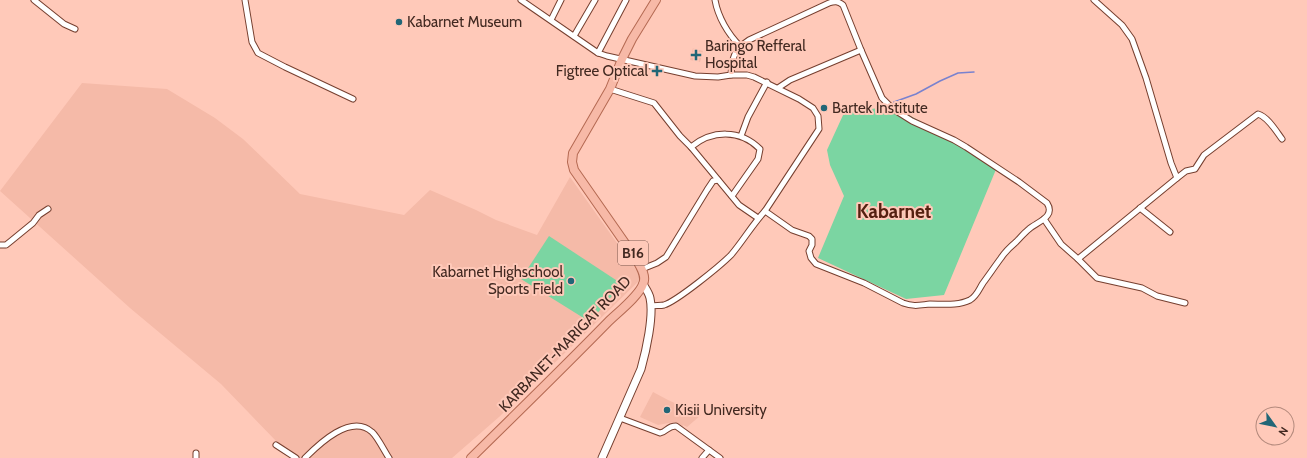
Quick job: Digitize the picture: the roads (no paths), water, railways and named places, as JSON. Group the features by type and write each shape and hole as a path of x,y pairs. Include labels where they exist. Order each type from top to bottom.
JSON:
{"main road":[{"name":"KARBANET-MARIGAT ROAD","path":"471,458 566,366 618,312 633,299 643,284 644,278 642,269 636,258 574,170 572,162 573,153 578,142 610,89 622,59 656,0"},
{"path":"602,458 641,369 648,339 652,306 649,292 643,284"}],"street":[{"path":"34,0 64,24 75,29"},
{"path":"245,0 252,42 258,53 353,99"},
{"path":"522,0 598,53 695,76 754,76 813,108 818,116 819,130 765,211 730,255 703,279 674,300 664,305 652,306"},
{"path":"551,20 561,0"},
{"path":"574,36 595,0"},
{"path":"598,53 626,0"},
{"path":"715,0 716,9 720,18 733,40 740,46"},
{"path":"1094,0 1122,25 1132,39 1146,78 1171,163 1177,178"},
{"path":"731,75 732,62 740,46 749,40 822,6 835,1 840,3 843,5 882,98 893,109 912,121 960,144 1019,182 1049,206 1049,213 1044,219 1029,229 1011,246 982,284 979,291 970,300 944,305 930,304 920,306 910,306 864,283 816,264 811,258 809,251 812,245 812,239 809,236 788,227 765,211"},
{"path":"778,88 790,80 861,50"},
{"path":"741,136 748,117 767,82"},
{"path":"610,89 654,103 739,205 758,218"},
{"path":"1078,259 1177,178 1186,172 1195,169 1204,156 1258,114 1262,115 1266,119 1282,139"},
{"path":"691,147 700,140 717,134 734,134 741,136 758,146 760,149 758,159 732,196"},
{"path":"642,269 657,263 666,257 678,240 706,190 713,181 718,180"},
{"path":"1140,208 1170,232"},
{"path":"0,245 6,245 33,223 39,215 48,209"},
{"path":"1044,219 1061,244 1097,278 1142,288 1157,296 1185,303"},
{"path":"620,418 660,433 663,433 669,427 676,426 720,458"},
{"path":"305,458 321,442 343,428 360,425 372,432 389,458"},
{"path":"276,445 296,458"},
{"path":"702,458 709,450"}],"waterway":[{"path":"894,102 916,94 958,73 974,72"}],"place":[{"name":"Kabarnet Museum","path":"399,22"},
{"name":"Baringo Refferal Hospital","path":"696,55"},
{"name":"Figtree Optical","path":"657,71"},
{"name":"Bartek Institute","path":"824,108"},
{"name":"Kabarnet Highschool Sports Field","path":"571,281"},
{"name":"Kisii University","path":"667,410"}],"district":[{"name":"Kabarnet","path":"894,211"}]}
